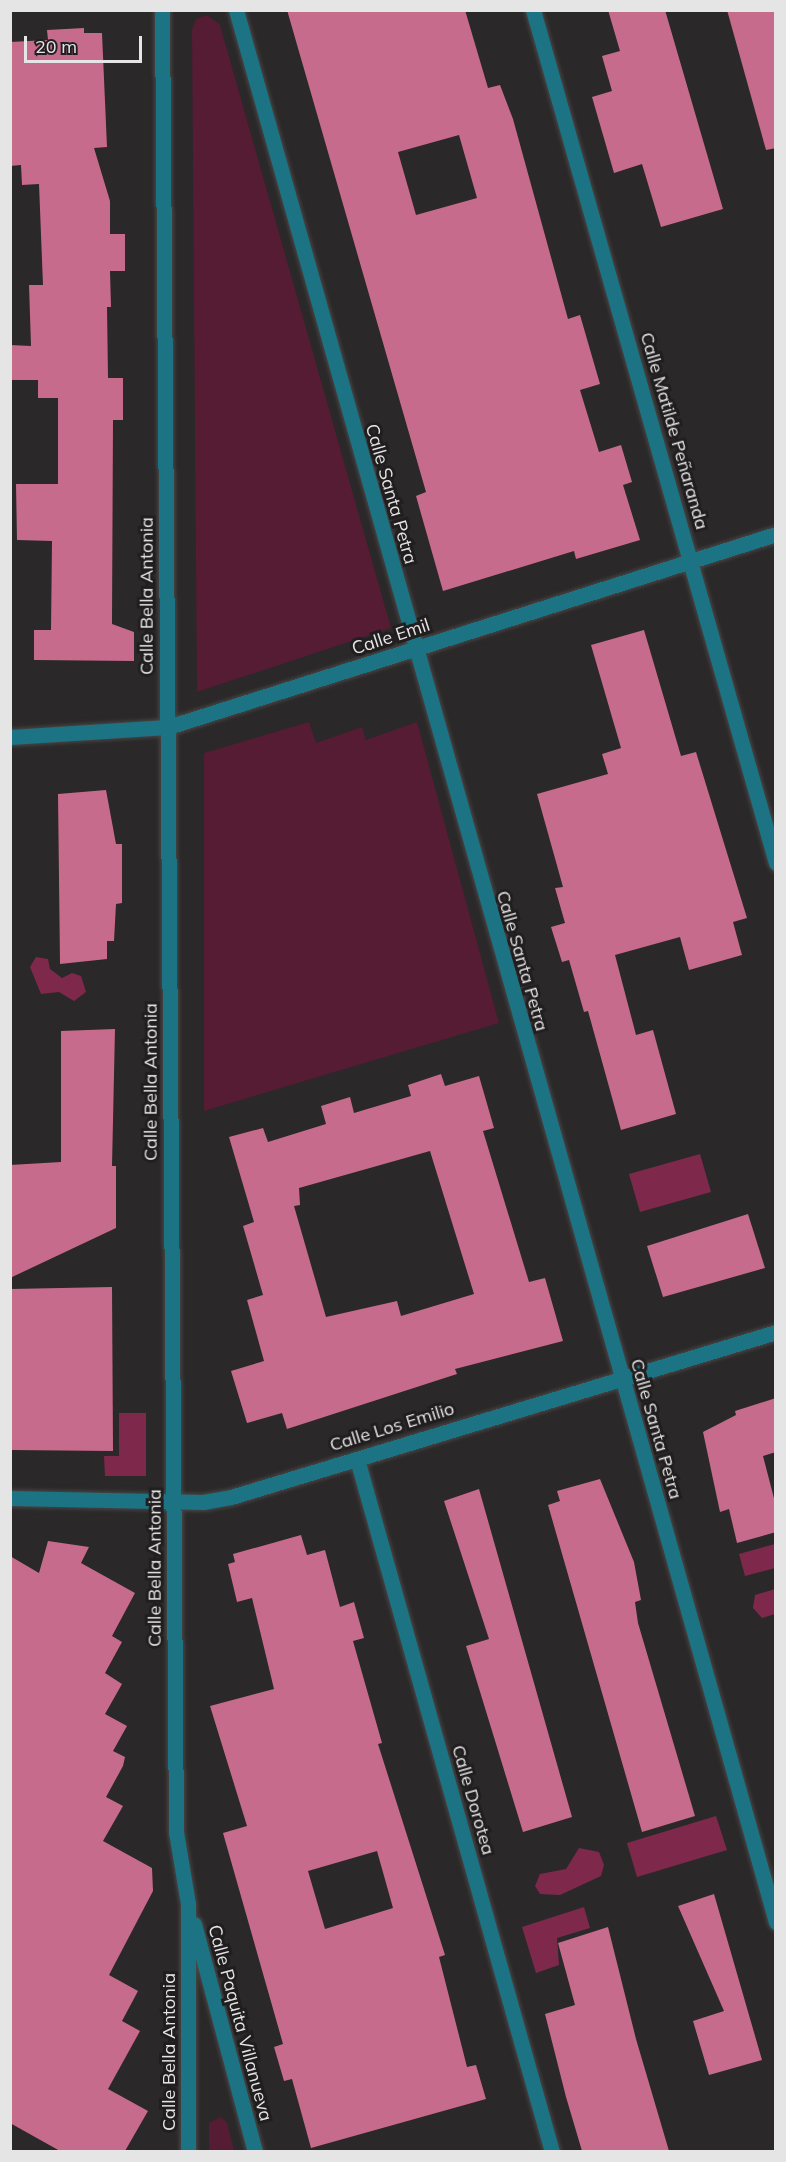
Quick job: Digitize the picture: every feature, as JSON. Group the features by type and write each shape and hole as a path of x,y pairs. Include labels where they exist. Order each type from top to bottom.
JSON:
{"street":[{"name":"Calle Bella Antonia","path":"162,10 176,1832 188,1904 188,2151"},
{"name":"Calle Santa Petra","path":"236,10 413,651 776,1922"},
{"name":"Calle Matilde Peñaranda","path":"533,10 776,863"},
{"name":"Calle Emil","path":"10,736 168,728 776,534"},
{"name":"Calle Los Emilio","path":"10,1498 173,1501 231,1497 621,1377 776,1332"},
{"name":"Calle Dorotea","path":"357,1459 552,2151"},
{"name":"Calle Paquita Villanueva","path":"188,1904 255,2151"}],"shaded area":[{"path":"207,15 220,25 391,628 197,692 192,30 196,19"},
{"path":"309,722 316,743 362,727 366,740 417,722 499,1023 204,1111 204,753"},
{"path":"36,957 48,959 50,969 62,978 72,973 81,976 86,992 74,1001 59,992 41,994 30,967"},
{"path":"700,1154 711,1192 640,1212 629,1174"},
{"path":"119,1413 146,1413 146,1476 105,1476 104,1456 119,1456"},
{"path":"775,1544 775,1568 745,1576 739,1554"},
{"path":"775,1589 775,1614 762,1618 753,1608 755,1595"},
{"path":"716,1816 727,1850 637,1877 627,1843"},
{"path":"579,1848 599,1852 604,1865 601,1876 560,1895 540,1894 535,1886 540,1874 566,1869"},
{"path":"584,1907 590,1928 557,1938 559,1965 536,1973 522,1927"},
{"path":"221,2117 227,2123 234,2151 209,2151 209,2123"}],"building":[{"path":"287,10 465,10 488,88 500,85 513,119 568,319 580,315 600,384 580,390 599,452 621,445 632,482 623,485 640,540 576,559 574,551 443,591 416,496 426,492","holes":["459,135 477,198 416,215 398,152"]},
{"path":"608,10 665,10 723,209 661,227 642,164 614,173 592,97 612,91 602,56 620,51"},
{"path":"727,10 776,10 776,148 766,150"},
{"path":"84,28 84,33 102,33 107,147 94,148 110,201 110,234 125,234 125,271 110,271 111,307 107,307 108,378 123,378 123,420 113,420 112,624 134,632 134,661 34,660 34,630 51,630 52,541 17,540 16,484 58,484 58,398 38,398 38,380 10,380 10,345 31,346 29,285 43,285 39,184 22,185 21,165 10,166 10,42 48,40 47,30"},
{"path":"644,630 681,756 696,752 747,918 733,922 742,955 689,970 680,937 615,955 636,1035 653,1030 676,1114 621,1130 588,1011 584,1012 569,960 562,962 551,927 565,923 555,888 563,887 537,794 608,774 602,754 621,748 591,645"},
{"path":"106,790 116,844 122,844 122,903 116,904 114,941 107,941 107,959 60,964 58,794"},
{"path":"115,1029 112,1166 116,1166 116,1228 10,1278 10,1165 61,1162 61,1031"},
{"path":"441,1074 445,1086 479,1076 494,1128 483,1131 529,1282 545,1278 563,1341 455,1369 457,1374 287,1429 282,1413 247,1423 231,1371 264,1361 247,1300 263,1295 243,1226 254,1222 229,1137 263,1128 268,1142 326,1124 321,1106 350,1097 354,1113 411,1096 408,1085","holes":["430,1151 474,1294 401,1316 397,1301 326,1317 294,1206 300,1205 299,1188"]},
{"path":"748,1214 765,1268 663,1297 647,1246"},
{"path":"112,1287 113,1451 10,1450 10,1289"},
{"path":"776,1398 776,1452 763,1456 776,1506 776,1532 737,1543 729,1509 720,1512 703,1432 736,1415 735,1411"},
{"path":"600,1479 634,1562 641,1600 635,1602 638,1623 695,1816 642,1832 548,1505 560,1501 557,1491"},
{"path":"479,1489 572,1817 523,1832 466,1646 489,1639 444,1501"},
{"path":"301,1535 307,1555 325,1550 340,1607 354,1602 364,1638 353,1641 382,1743 378,1744 445,1955 439,1957 467,2067 476,2065 486,2099 311,2148 292,2079 284,2081 274,2047 283,2044 223,1833 247,1826 210,1706 274,1689 252,1598 237,1602 228,1564 235,1562 233,1554","holes":["377,1851 393,1908 325,1929 308,1871"]},
{"path":"48,1541 89,1547 81,1563 135,1593 112,1636 122,1642 105,1673 122,1684 105,1714 127,1726 113,1751 125,1757 123,1766 106,1797 123,1806 103,1841 152,1868 153,1891 109,1975 138,1991 122,2021 140,2031 108,2089 148,2111 125,2151 60,2151 10,2123 10,1556 39,1573"},
{"path":"714,1894 762,2060 709,2075 693,2021 724,2011 678,1906"},
{"path":"608,1927 636,2039 669,2151 582,2151 566,2097 545,2014 575,2005 558,1943"}]}
